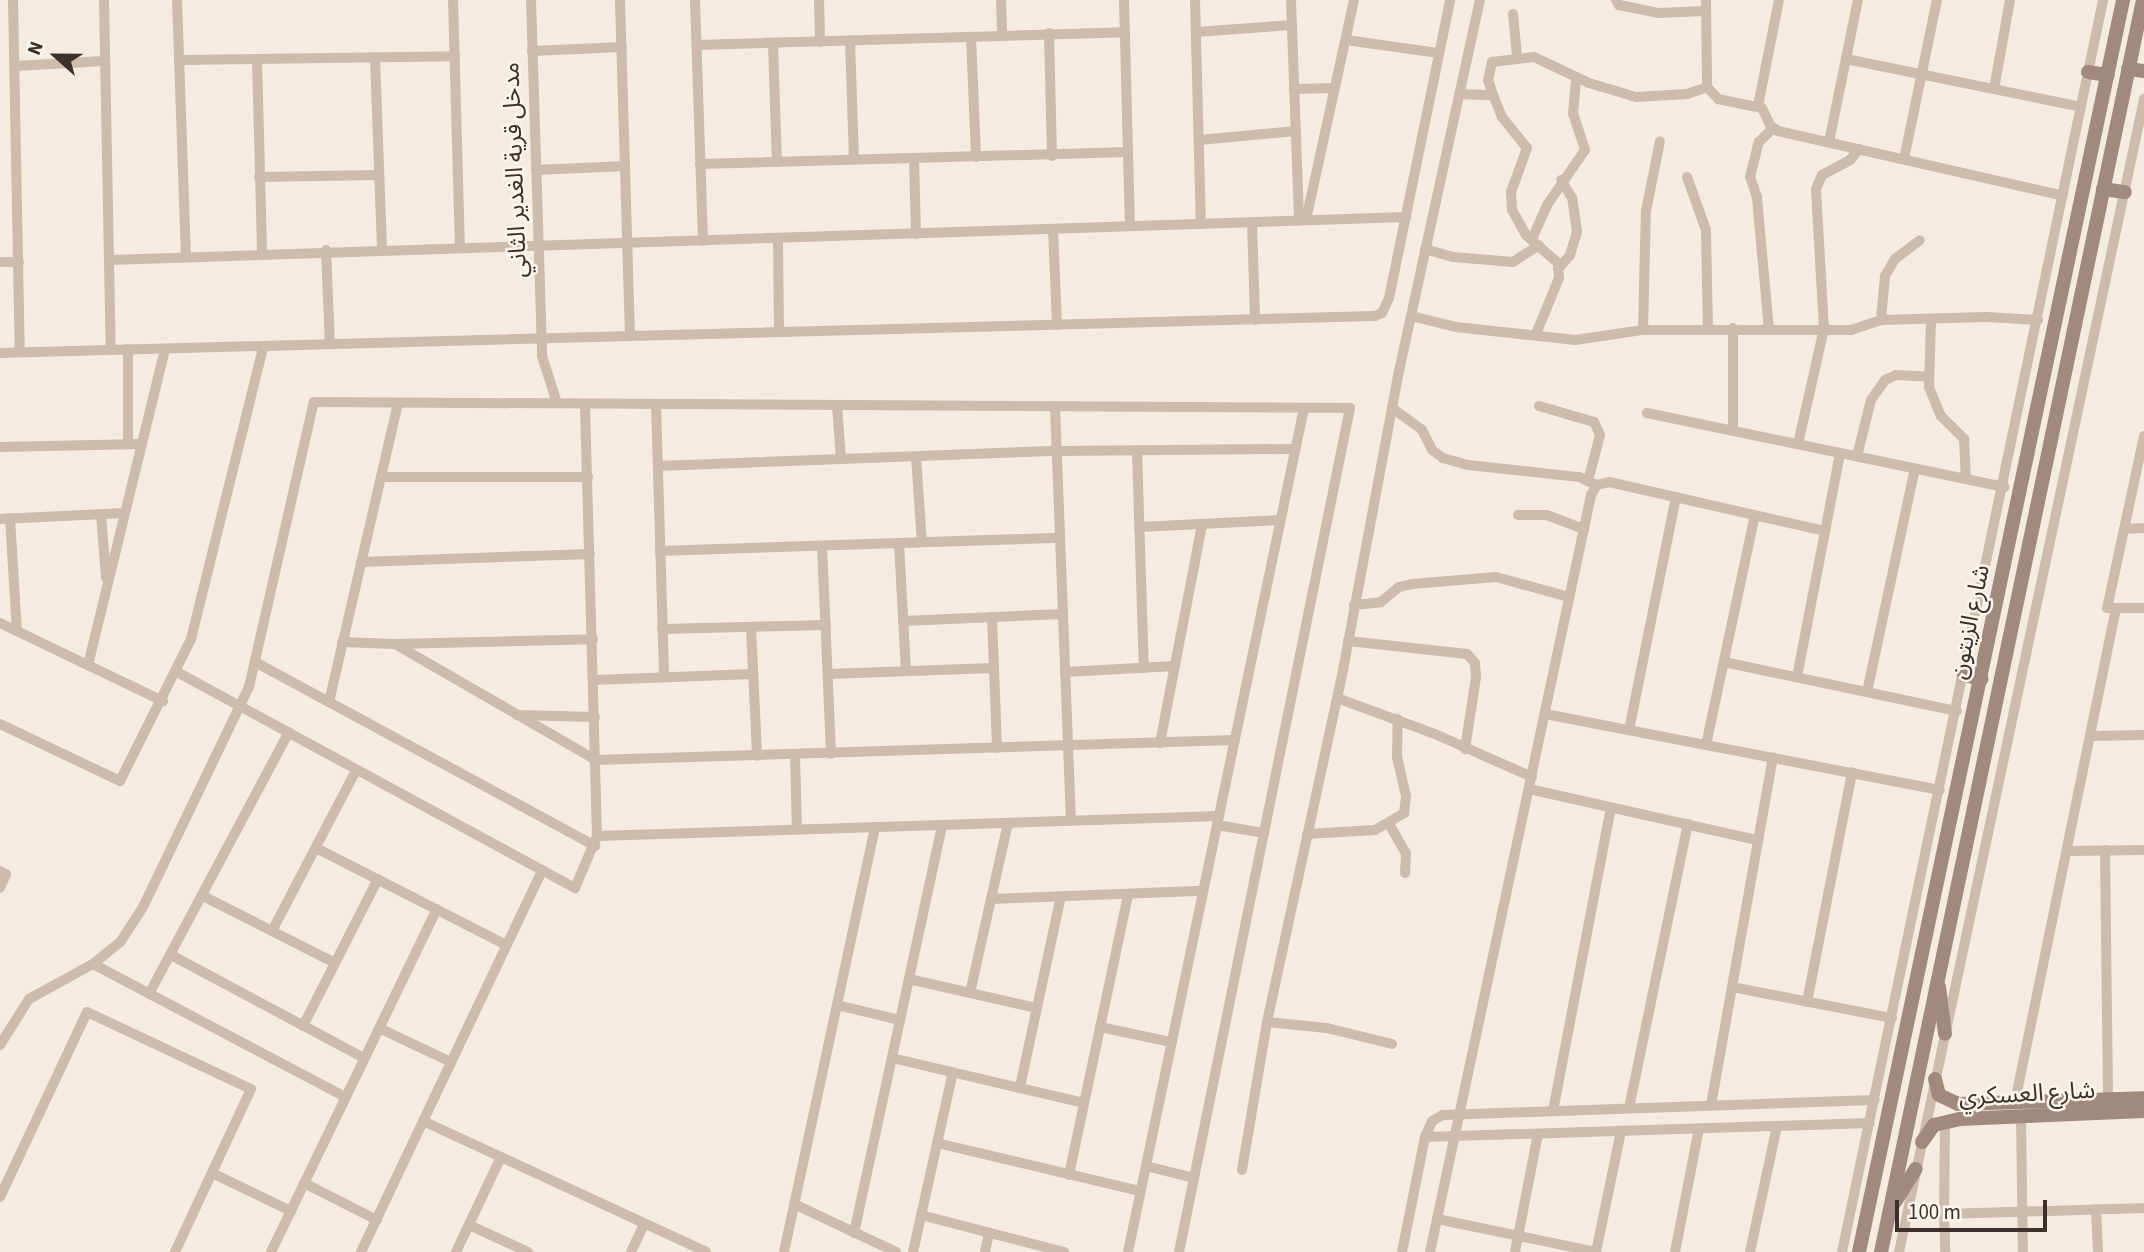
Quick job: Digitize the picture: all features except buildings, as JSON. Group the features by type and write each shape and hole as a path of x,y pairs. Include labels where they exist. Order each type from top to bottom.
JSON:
{"main road":[{"name":"شارع الزيتون","path":"1859,1252 1863,1194 1904,995 1942,865 2123,0"},
{"name":"شارع الزيتون","path":"1881,1252 1939,971 1964,869 2143,0"},
{"path":"2128,69 2144,71"},
{"path":"2088,72 2108,75"},
{"path":"2103,189 2124,192"},
{"path":"1964,675 1982,679"},
{"path":"1951,822 1958,830 1973,825"},
{"path":"1942,865 1957,859 1964,869"},
{"path":"1939,971 1945,1034"},
{"name":"شارع العسكري","path":"1935,1079 1944,1100 1961,1111 2021,1117 2144,1111"},
{"name":"شارع العسكري","path":"1922,1142 1929,1129 1961,1111 2015,1102 2144,1098"},
{"path":"1888,1219 1916,1169"}],"street":[{"path":"13,0 20,352"},
{"path":"104,0 111,350"},
{"path":"177,0 186,256"},
{"path":"453,0 460,248"},
{"name":"مدخل قرية الغدير الثاني","path":"531,0 542,339 557,403"},
{"path":"621,0 630,336"},
{"path":"695,0 703,241"},
{"path":"818,0 820,42"},
{"path":"1001,0 1002,35"},
{"path":"1124,0 1130,226"},
{"path":"1195,0 1201,224"},
{"path":"1292,0 1302,220"},
{"path":"1302,220 1354,0"},
{"path":"0,353 1255,320 1382,313 1406,217 1450,0"},
{"path":"1242,1170 1267,1021 1337,698 1411,316 1480,0"},
{"path":"1616,0 1619,5 1659,13 1705,5 1709,34 1707,87 1718,99 1758,106 1766,111 1773,128"},
{"path":"1758,106 1779,0"},
{"path":"1829,142 1858,0"},
{"path":"1903,159 1937,0"},
{"path":"1994,89 2010,0"},
{"path":"1842,1252 1863,1194 1870,1123 1892,1018 1904,995 1940,789 2103,0"},
{"path":"1513,14 1517,56"},
{"path":"1196,32 1292,25"},
{"path":"697,45 1125,32"},
{"path":"1049,33 1052,156"},
{"path":"971,37 976,157"},
{"path":"850,40 854,159"},
{"path":"1346,40 1439,53"},
{"path":"773,44 777,162"},
{"path":"533,51 622,47"},
{"path":"179,60 455,55"},
{"path":"1558,268 1512,210 1511,192 1527,148 1502,117 1493,95 1488,80 1492,62 1517,56 1534,57 1576,77 1636,97 1688,94 1707,87"},
{"path":"375,58 382,249"},
{"path":"257,59 262,254"},
{"path":"1846,59 2081,107"},
{"path":"15,66 104,61"},
{"path":"1425,249 1453,257 1513,262 1535,242 1562,180 1585,150 1573,114 1576,77"},
{"path":"1294,89 1335,88"},
{"path":"1459,93 1493,95"},
{"path":"1899,1252 2124,192 2140,139 2144,99"},
{"path":"1773,128 2063,196"},
{"path":"1769,330 1766,269 1757,197 1750,177 1759,142 1773,128"},
{"path":"1199,140 1296,131"},
{"path":"1643,330 1646,211 1660,141"},
{"path":"1798,444 1824,329 1816,189 1822,174 1850,160 1859,149"},
{"path":"700,164 1128,152"},
{"path":"914,158 916,234"},
{"path":"536,170 625,166"},
{"path":"258,177 380,175"},
{"path":"1687,177 1706,230 1708,330"},
{"path":"1536,334 1558,268 1570,255 1577,232 1572,198 1562,180"},
{"path":"110,260 326,250 703,241 1406,217"},
{"path":"1252,222 1255,320"},
{"path":"1053,229 1057,325"},
{"path":"778,238 779,332"},
{"path":"1881,320 1885,276 1895,259 1920,240"},
{"path":"326,250 330,344"},
{"path":"0,262 19,262"},
{"path":"1411,316 1455,327 1575,340 1643,330 1851,330 1881,320 1986,317 2038,320"},
{"path":"1931,320 1928,377 1941,416 1964,439 1965,479"},
{"path":"1733,431 1734,328"},
{"path":"0,724 120,781 177,672 201,605 263,348"},
{"path":"128,349 128,443"},
{"path":"88,665 165,349"},
{"path":"1857,456 1871,400 1885,380 1896,375 1928,377"},
{"path":"0,1045 29,999 93,964 121,941 144,907 241,706 255,662 314,402 1350,408 1179,1252"},
{"path":"328,702 398,403"},
{"path":"177,672 575,888 596,841 595,717 585,404"},
{"path":"656,404 664,677"},
{"path":"837,405 841,459"},
{"path":"1055,406 1071,821"},
{"path":"1430,1252 1462,1114 1584,529 1600,435 1594,422 1539,406"},
{"path":"1128,1252 1304,408"},
{"path":"1392,408 1423,430 1432,450 1443,458 1592,483 1609,482 1825,531"},
{"path":"1647,413 2004,486"},
{"path":"2144,436 2142,456 2107,608 2144,608"},
{"path":"0,447 142,444"},
{"path":"658,466 1057,451 1295,449"},
{"path":"1137,450 1144,668"},
{"path":"1797,677 1840,453"},
{"path":"916,457 922,542"},
{"path":"1867,692 1915,468"},
{"path":"380,477 588,477"},
{"path":"1629,730 1676,498"},
{"path":"17,631 5,519 125,513"},
{"path":"101,514 107,590"},
{"path":"1518,515 1548,515 1584,529"},
{"path":"1706,745 1755,515"},
{"path":"1139,527 1280,520"},
{"path":"1160,743 1202,524"},
{"path":"2124,528 2144,528"},
{"path":"660,551 1060,538"},
{"path":"899,543 906,671"},
{"path":"822,546 831,754"},
{"path":"361,562 590,554"},
{"path":"1354,605 1381,602 1399,586 1496,576 1569,597"},
{"path":"2015,1102 2092,736 2116,608"},
{"path":"903,621 1063,614"},
{"path":"992,617 997,748"},
{"path":"0,623 163,701"},
{"path":"662,629 826,625"},
{"path":"751,627 757,756"},
{"path":"342,642 395,645 593,639"},
{"path":"1348,641 1467,654 1475,663 1476,677 1465,750"},
{"path":"395,645 596,760 1234,740"},
{"path":"255,662 596,841 797,830 1071,821 1218,820 1264,833"},
{"path":"1724,662 1957,711"},
{"path":"1065,672 1175,666"},
{"path":"828,674 994,668"},
{"path":"594,680 753,674"},
{"path":"1337,698 1398,719 1531,783 1611,807 1758,840"},
{"path":"1545,714 1940,789"},
{"path":"515,715 595,717"},
{"path":"1307,834 1355,834 1390,824 1404,813 1406,796 1397,758 1398,719"},
{"path":"149,994 289,732"},
{"path":"2092,736 2144,735"},
{"path":"795,755 797,830"},
{"path":"1711,1105 1773,757"},
{"path":"272,931 356,770"},
{"path":"1807,1002 1852,772"},
{"path":"1553,1111 1611,807"},
{"path":"970,993 1008,823"},
{"path":"1390,824 1406,855 1405,873"},
{"path":"1629,1108 1688,824"},
{"path":"854,1233 943,825"},
{"path":"784,1252 875,827"},
{"path":"316,848 506,945"},
{"path":"2068,851 2144,849"},
{"path":"2105,850 2108,1099"},
{"path":"361,1252 541,870"},
{"path":"0,871 6,874 0,888"},
{"path":"303,1026 378,879"},
{"path":"991,898 1203,891"},
{"path":"1069,1175 1128,894"},
{"path":"203,895 335,963"},
{"path":"1020,1087 1061,896"},
{"path":"271,1252 437,909"},
{"path":"171,955 364,1058"},
{"path":"93,964 345,1097"},
{"path":"909,979 1037,1008"},
{"path":"1732,987 1892,1018"},
{"path":"837,1005 900,1020"},
{"path":"0,1197 87,1012 251,1089 175,1252"},
{"path":"1267,1021 1327,1028 1392,1044"},
{"path":"1100,1027 1171,1042"},
{"path":"379,1028 451,1062"},
{"path":"892,1058 1084,1102"},
{"path":"913,1252 953,1072"},
{"path":"1402,1252 1425,1137 1432,1121 1462,1114 1875,1100"},
{"path":"2021,1117 2023,1252"},
{"path":"423,1121 706,1252"},
{"path":"1945,1121 1945,1252"},
{"path":"1425,1137 1870,1123"},
{"path":"1750,1252 1777,1126"},
{"path":"1675,1252 1699,1129"},
{"path":"1437,1219 1596,1252 1621,1132"},
{"path":"1515,1252 1538,1134"},
{"path":"937,1143 1140,1191"},
{"path":"456,1252 501,1157"},
{"path":"1146,1166 1194,1178"},
{"path":"212,1173 291,1211"},
{"path":"304,1183 377,1220"},
{"path":"794,1205 896,1252"},
{"path":"1944,1214 2144,1208"},
{"path":"2096,1209 2098,1252"},
{"path":"921,1215 1057,1251"},
{"path":"631,1252 644,1224"},
{"path":"469,1225 527,1252"},
{"path":"985,1252 989,1233"}]}
